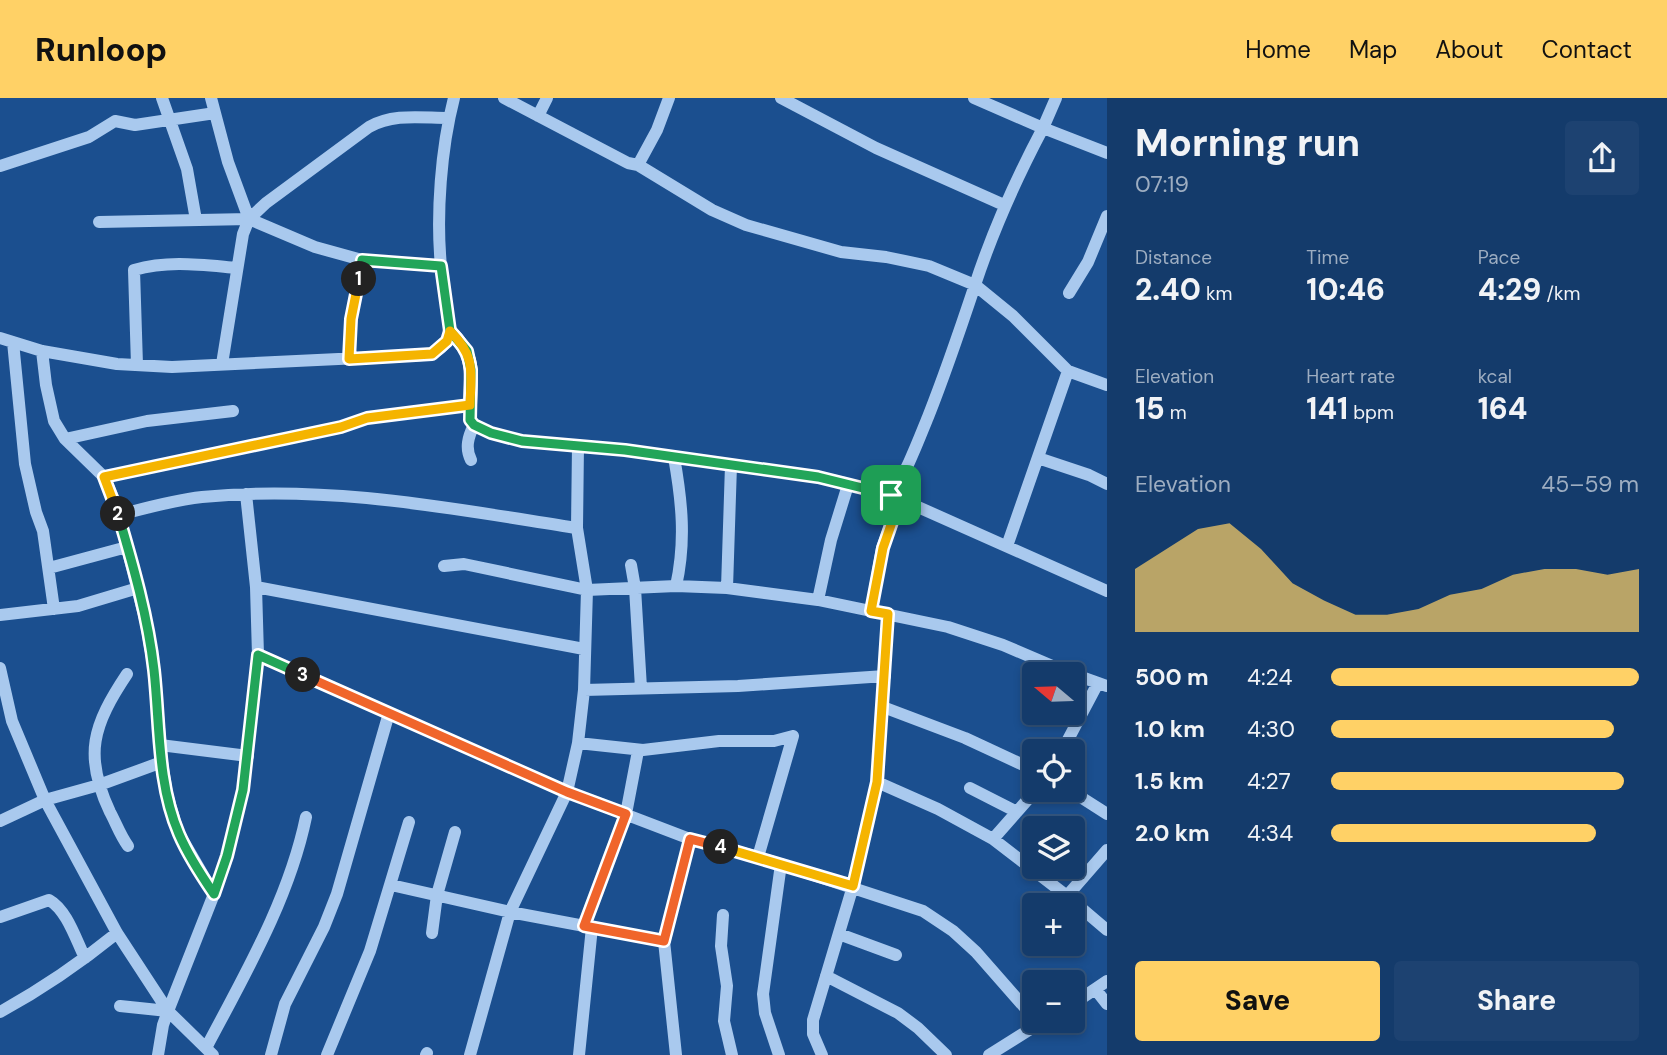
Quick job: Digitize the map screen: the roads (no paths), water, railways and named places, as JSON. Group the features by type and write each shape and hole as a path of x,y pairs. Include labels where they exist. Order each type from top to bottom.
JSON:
{"street":[{"path":"162,98 187,169 196,220"},
{"path":"211,98 228,162 249,219"},
{"path":"54,609 43,531 25,464 6,340 42,351 117,364 172,367 432,354 447,341 450,331 441,266 439,226 449,118 454,98"},
{"path":"504,98 628,163 638,165 712,210 746,225 841,252 920,264 975,285 1013,316 1068,371 1107,385"},
{"path":"538,116 547,98"},
{"path":"638,165 657,130 669,98"},
{"path":"781,98 876,148 1004,205"},
{"path":"974,98 1107,153"},
{"path":"871,611 895,497 932,407 1004,205 1056,98"},
{"path":"0,166 89,137 116,121 135,125 215,113"},
{"path":"222,364 243,234 249,219 286,188 383,119 449,118"},
{"path":"1069,293 1088,262 1107,216"},
{"path":"99,222 249,219 315,247 362,260 441,266"},
{"path":"349,359 351,319 362,260"},
{"path":"137,365 134,270 155,264 181,263 237,268"},
{"path":"450,331 467,351 471,370 470,420 474,425 491,433 522,441 578,445 818,477 895,497 1107,591"},
{"path":"42,351 54,421 65,439 104,477 119,515 138,588 154,670 167,794 178,832 214,894"},
{"path":"1007,546 1068,371"},
{"path":"104,477 341,427 367,418 470,405"},
{"path":"65,439 147,421 233,411"},
{"path":"471,460 468,453 468,436 474,425"},
{"path":"470,1055 510,912 567,792 578,743 587,590 577,528 578,445"},
{"path":"674,457 684,534 676,586"},
{"path":"1038,458 1107,484"},
{"path":"727,588 731,465"},
{"path":"818,600 831,540 848,485"},
{"path":"119,515 190,499 246,495 349,496 577,528"},
{"path":"158,1055 163,1025 227,856 243,790 258,655 256,587 246,495"},
{"path":"49,568 128,547"},
{"path":"444,566 464,564 587,590 676,586 727,588 818,600 948,627 1043,662"},
{"path":"631,565 635,588 641,688"},
{"path":"256,587 584,649"},
{"path":"0,615 78,606 138,588"},
{"path":"822,1055 811,1027 853,886 877,782 888,614"},
{"path":"258,655 567,792 690,839 853,886 923,911 953,931 1022,1002"},
{"path":"0,668 3,695 45,800 117,933 168,1011 209,1052 259,947 298,853 306,817"},
{"path":"127,674 112,696 101,722 94,746 94,770 128,846"},
{"path":"583,690 738,686 885,676"},
{"path":"1069,739 1103,685 1085,679"},
{"path":"883,707 965,738 1022,764"},
{"path":"271,1055 285,1004 324,927 337,894 389,713"},
{"path":"578,743 638,751 719,741 774,741 793,736 758,857"},
{"path":"160,745 248,756"},
{"path":"579,1055 588,927 626,814 638,751"},
{"path":"0,821 45,800 99,785 162,762"},
{"path":"877,782 938,809 993,839 1063,893"},
{"path":"970,788 1017,812"},
{"path":"1085,800 1107,814"},
{"path":"993,839 1026,802"},
{"path":"327,1055 370,951 409,822"},
{"path":"432,933 437,895 455,832"},
{"path":"676,1055 664,941 690,839"},
{"path":"1070,893 1107,850"},
{"path":"779,1055 765,1013 764,994 781,864"},
{"path":"391,885 510,912 664,941"},
{"path":"0,917 48,900 62,913 85,958"},
{"path":"1085,909 1105,923"},
{"path":"723,915 721,946 727,986 724,1021 732,1055"},
{"path":"0,1012 34,993 117,933"},
{"path":"839,934 896,955"},
{"path":"826,976 898,1013 946,1055"},
{"path":"1085,997 1107,981"},
{"path":"1096,990 1107,1004"},
{"path":"120,1006 168,1011"},
{"path":"989,1055 1022,1033"}]}
